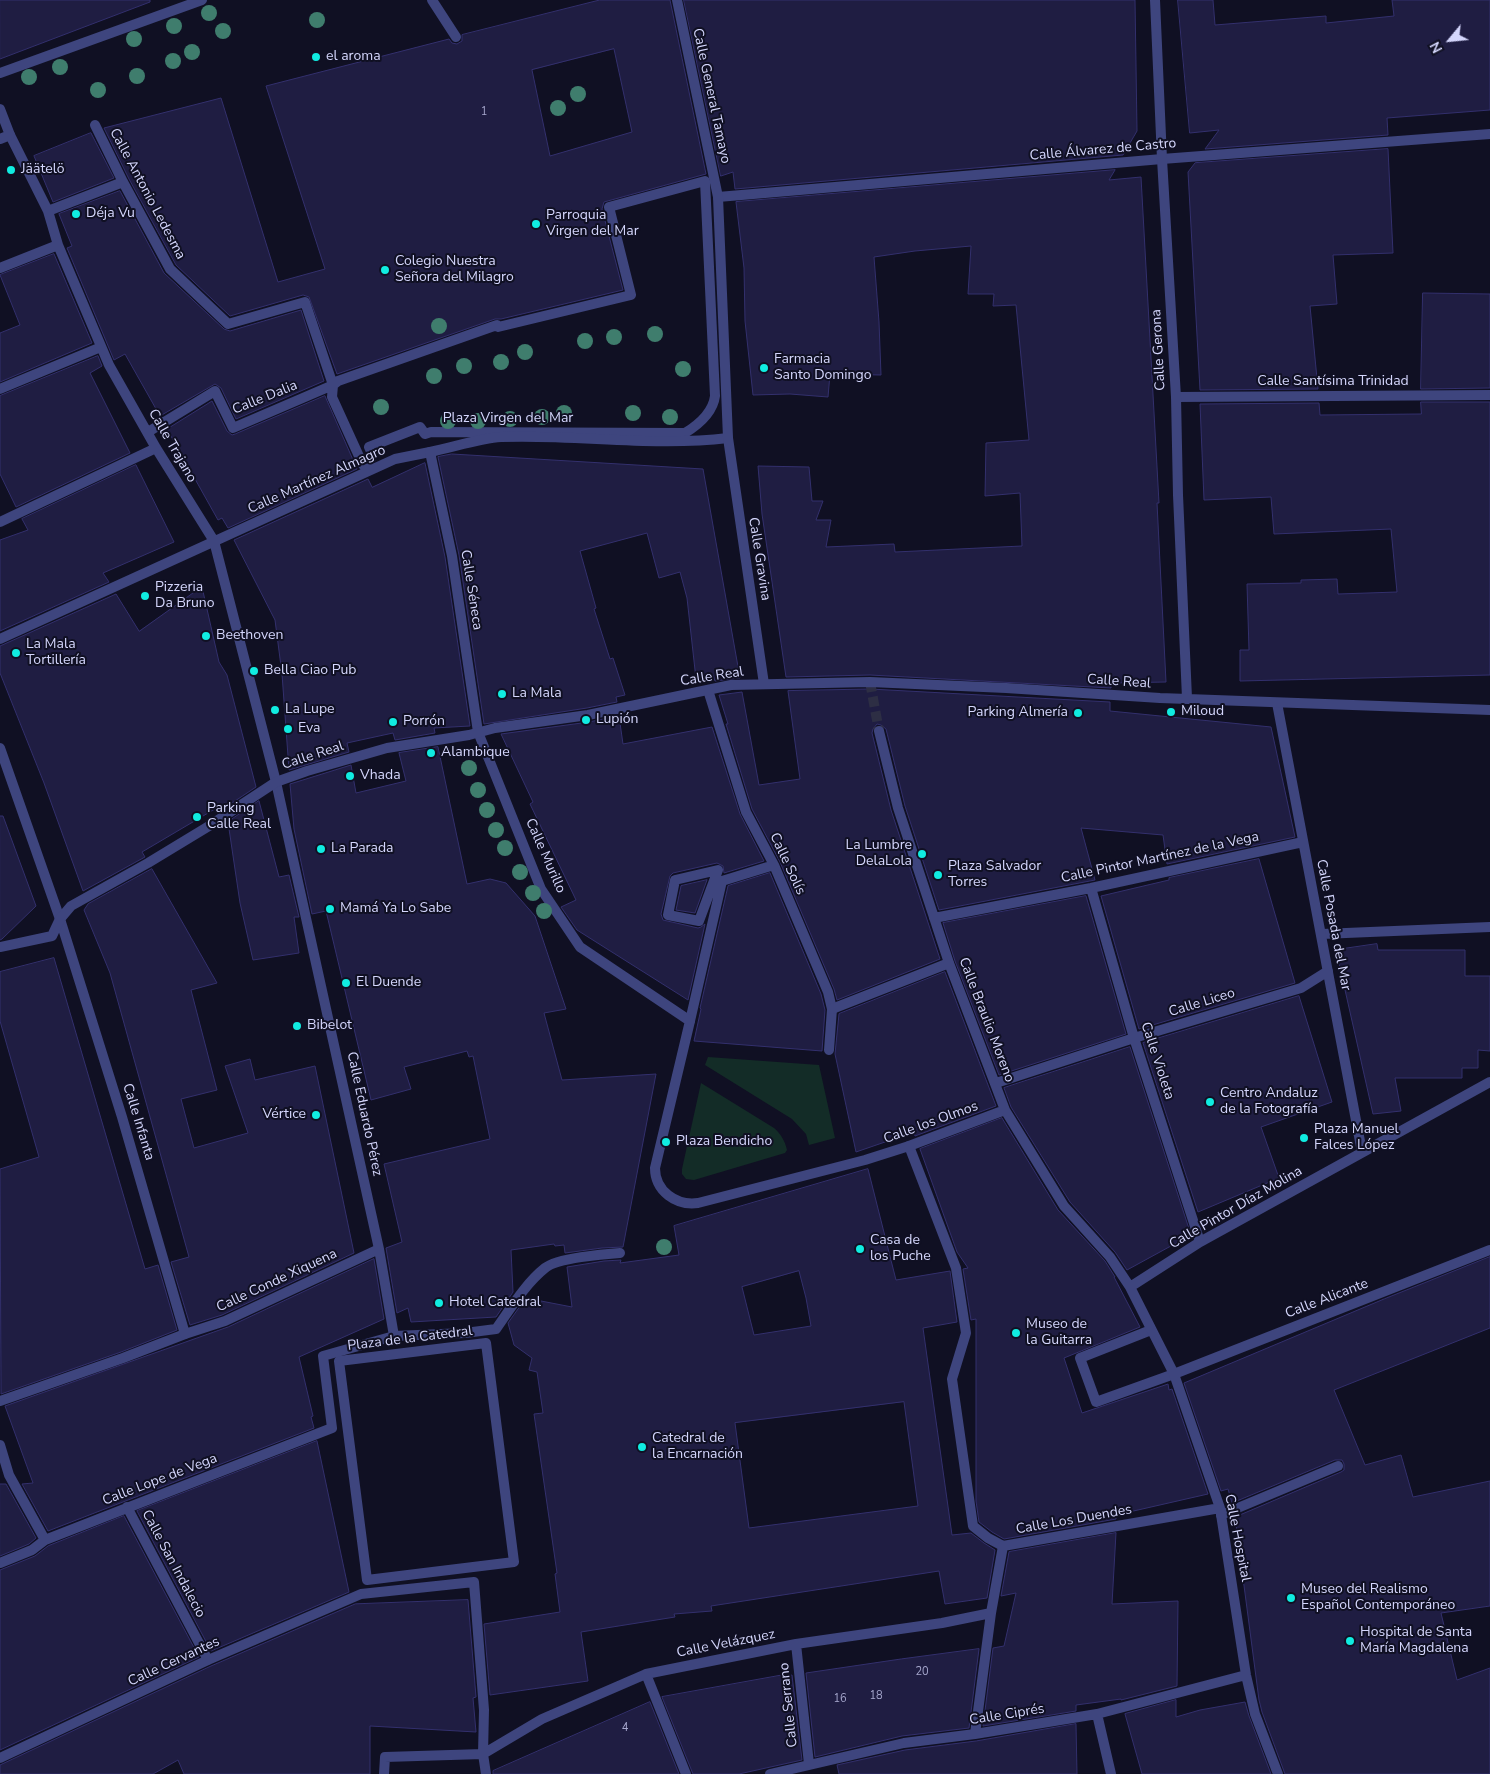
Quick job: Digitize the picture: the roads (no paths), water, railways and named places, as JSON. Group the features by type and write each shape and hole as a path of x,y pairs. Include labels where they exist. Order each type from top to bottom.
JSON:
{"street":[{"path":"0,73 202,0"},
{"path":"432,0 456,37"},
{"name":"Calle General Tamayo","path":"677,0 718,197"},
{"name":"Calle Gerona","path":"1155,0 1176,396 1178,495 1187,698"},
{"name":"Calle Trajano","path":"0,109 5,137 48,211 58,245 108,364 156,448 214,542 276,782"},
{"name":"Calle Antonio Ledesma","path":"95,125 123,182 170,268 228,324 305,302 333,385"},
{"name":"Calle Álvarez de Castro","path":"718,197 1162,159 1490,134"},
{"name":"Plaza Virgen del Mar","path":"705,181 715,396 714,405 706,415 685,433 431,432 425,434 420,427 369,447 372,457 370,462 363,466 332,397 333,385 338,381 491,327 631,295 608,207 705,181"},
{"path":"48,211 123,182"},
{"path":"718,197 728,438"},
{"path":"0,268 58,245"},
{"path":"0,389 101,348"},
{"name":"Calle Dalia","path":"148,432 215,391 233,428 333,385"},
{"name":"Calle Santísima Trinidad","path":"1176,396 1490,395"},
{"name":"Calle Martínez Almagro","path":"0,639 395,459 500,437 626,441 728,438"},
{"name":"Calle Gravina","path":"728,438 764,684"},
{"path":"0,522 156,448"},
{"name":"Calle Séneca","path":"430,452 452,556 478,732"},
{"name":"Calle Real","path":"0,947 52,936 66,911 77,902 148,863 276,782 378,750 495,728 588,715 731,685 846,681 1160,698 1490,710"},
{"name":"Calle Solís","path":"708,690 746,812 774,865 828,992 832,1009 829,1050"},
{"name":"Calle Posada del Mar","path":"1277,703 1362,1152"},
{"name":"Calle Braulio Moreno","path":"879,731 898,808 934,918 949,963 1005,1110 1064,1206 1110,1257 1130,1287"},
{"name":"Calle Murillo","path":"478,732 541,889 580,947 690,1021"},
{"name":"Calle Infanta","path":"0,748 60,920 122,1117 185,1334"},
{"name":"Calle Eduardo Pérez","path":"276,782 380,1249 394,1336"},
{"name":"Calle Pintor Martínez de la Vega","path":"934,918 1091,888 1303,842"},
{"path":"690,1021 722,881 774,865"},
{"path":"718,870 699,921 668,915 674,880 718,870"},
{"name":"Calle Violeta","path":"1091,888 1134,1038 1200,1242"},
{"path":"1322,934 1490,927"},
{"path":"832,1009 949,963"},
{"name":"Calle Liceo","path":"996,1083 1134,1038 1301,988 1328,971"},
{"name":"Calle los Olmos","path":"690,1021 656,1168 657,1182 667,1194 679,1202 698,1203 865,1160 909,1146 1005,1110"},
{"name":"Calle Pintor Díaz Molina","path":"1130,1287 1200,1242 1490,1082"},
{"path":"909,1146 956,1268 966,1333 952,1379 973,1526 988,1538 1003,1546"},
{"name":"Calle Conde Xiquena","path":"0,1401 225,1321 380,1249"},
{"name":"Calle Alicante","path":"1151,1330 1080,1358 1096,1402 1174,1374 1490,1250"},
{"name":"Plaza de la Catedral","path":"332,1428 323,1356 394,1336 465,1333 496,1329 521,1294 545,1267 558,1262 620,1253"},
{"name":"Calle Hospital","path":"1130,1287 1174,1374 1220,1512 1246,1676 1255,1714 1278,1774"},
{"name":"Plaza de la Catedral","path":"486,1343 514,1562 367,1580 339,1361 486,1343"},
{"name":"Calle Lope de Vega","path":"0,1563 32,1550 45,1540 332,1428"},
{"path":"0,1445 5,1475 45,1540"},
{"name":"Calle Los Duendes","path":"976,1734 991,1612 1003,1546 1220,1512 1338,1466"},
{"name":"Calle San Indalecio","path":"127,1507 208,1660"},
{"name":"Calle Cervantes","path":"0,1758 208,1660 361,1594 474,1582 484,1710 483,1754"},
{"name":"Calle Velázquez","path":"483,1754 542,1718 646,1674 796,1644 942,1623 991,1612"},
{"name":"Calle Serrano","path":"796,1644 809,1764"},
{"path":"646,1674 686,1774"},
{"name":"Calle Ciprés","path":"770,1774 904,1742 976,1734 1097,1714 1246,1676"},
{"path":"1097,1714 1111,1774"},
{"path":"384,1774 385,1757 483,1754 486,1774"}],"tunnel":[{"path":"870,682 879,731"}],"place":[{"name":"el aroma","path":"316,57"},
{"name":"Jäätelö","path":"11,170"},
{"name":"Déja Vu","path":"76,214"},
{"name":"Parroquia Virgen del Mar","path":"536,224"},
{"name":"Colegio Nuestra Señora del Milagro","path":"385,270"},
{"name":"Farmacia Santo Domingo","path":"764,368"},
{"name":"Pizzeria Da Bruno","path":"145,596"},
{"name":"Beethoven","path":"206,636"},
{"name":"La Mala Tortillería","path":"16,653"},
{"name":"Bella Ciao Pub","path":"254,671"},
{"name":"La Mala","path":"502,694"},
{"name":"La Lupe","path":"275,710"},
{"name":"Miloud","path":"1171,712"},
{"name":"Parking Almería","path":"1078,713"},
{"name":"Lupión","path":"586,720"},
{"name":"Porrón","path":"393,722"},
{"name":"Eva","path":"288,729"},
{"name":"Alambique","path":"431,753"},
{"name":"Vhada","path":"350,776"},
{"name":"Parking Calle Real","path":"197,817"},
{"name":"La Parada","path":"321,849"},
{"name":"La Lumbre DelaLola","path":"922,854"},
{"name":"Plaza Salvador Torres","path":"938,875"},
{"name":"Mamá Ya Lo Sabe","path":"330,909"},
{"name":"El Duende","path":"346,983"},
{"name":"Bibelot","path":"297,1026"},
{"name":"Centro Andaluz de la Fotografía","path":"1210,1102"},
{"name":"Vértice","path":"316,1115"},
{"name":"Plaza Manuel Falces López","path":"1304,1138"},
{"name":"Plaza Bendicho","path":"666,1142"},
{"name":"Casa de los Puche","path":"860,1249"},
{"name":"Hotel Catedral","path":"439,1303"},
{"name":"Museo de la Guitarra","path":"1016,1333"},
{"name":"Catedral de la Encarnación","path":"642,1447"},
{"name":"Museo del Realismo Español Contemporáneo","path":"1291,1598"},
{"name":"Hospital de Santa María Magdalena","path":"1350,1641"}]}
